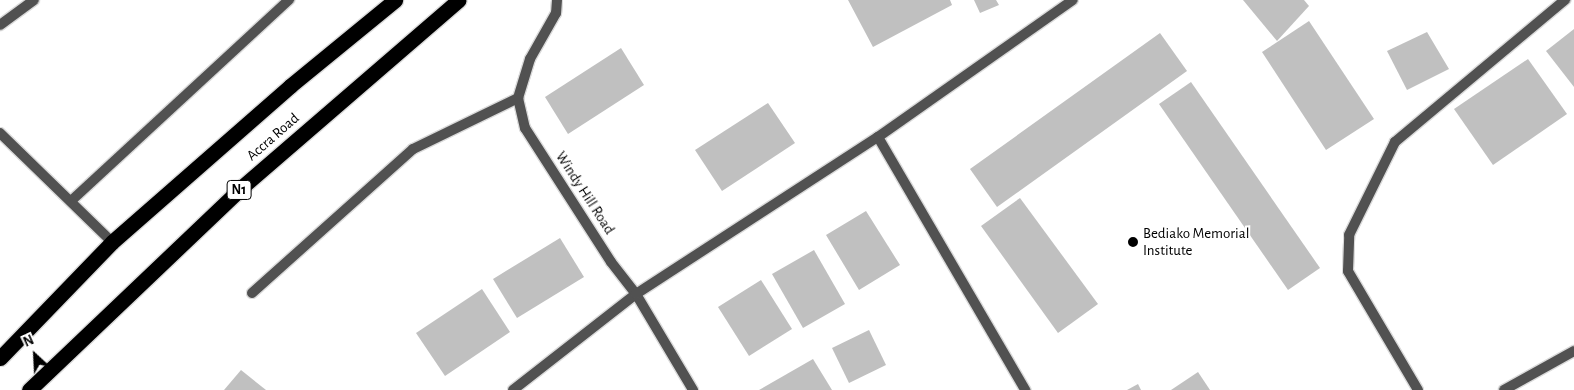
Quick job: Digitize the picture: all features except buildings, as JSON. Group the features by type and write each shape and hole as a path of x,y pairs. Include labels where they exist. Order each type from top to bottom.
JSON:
{"highway":[{"name":"Accra Road","path":"0,358 112,242 290,86 395,0"},
{"name":"Accra Road","path":"29,390 242,187 459,0"}],"street":[{"path":"0,24 34,0"},
{"path":"71,201 289,0"},
{"path":"252,293 413,149 518,98 530,59 556,13 557,0"},
{"path":"513,390 636,294 878,137 1073,0"},
{"path":"1418,390 1348,272 1349,236 1394,142 1469,77 1565,0"},
{"name":"Windy Hill Road","path":"518,98 525,128 611,262 636,294 692,390"},
{"path":"0,132 112,242"},
{"path":"878,137 1025,390"},
{"path":"1504,390 1574,351"}],"place":[{"name":"Bediako Memorial Institute","path":"1133,242"}]}
